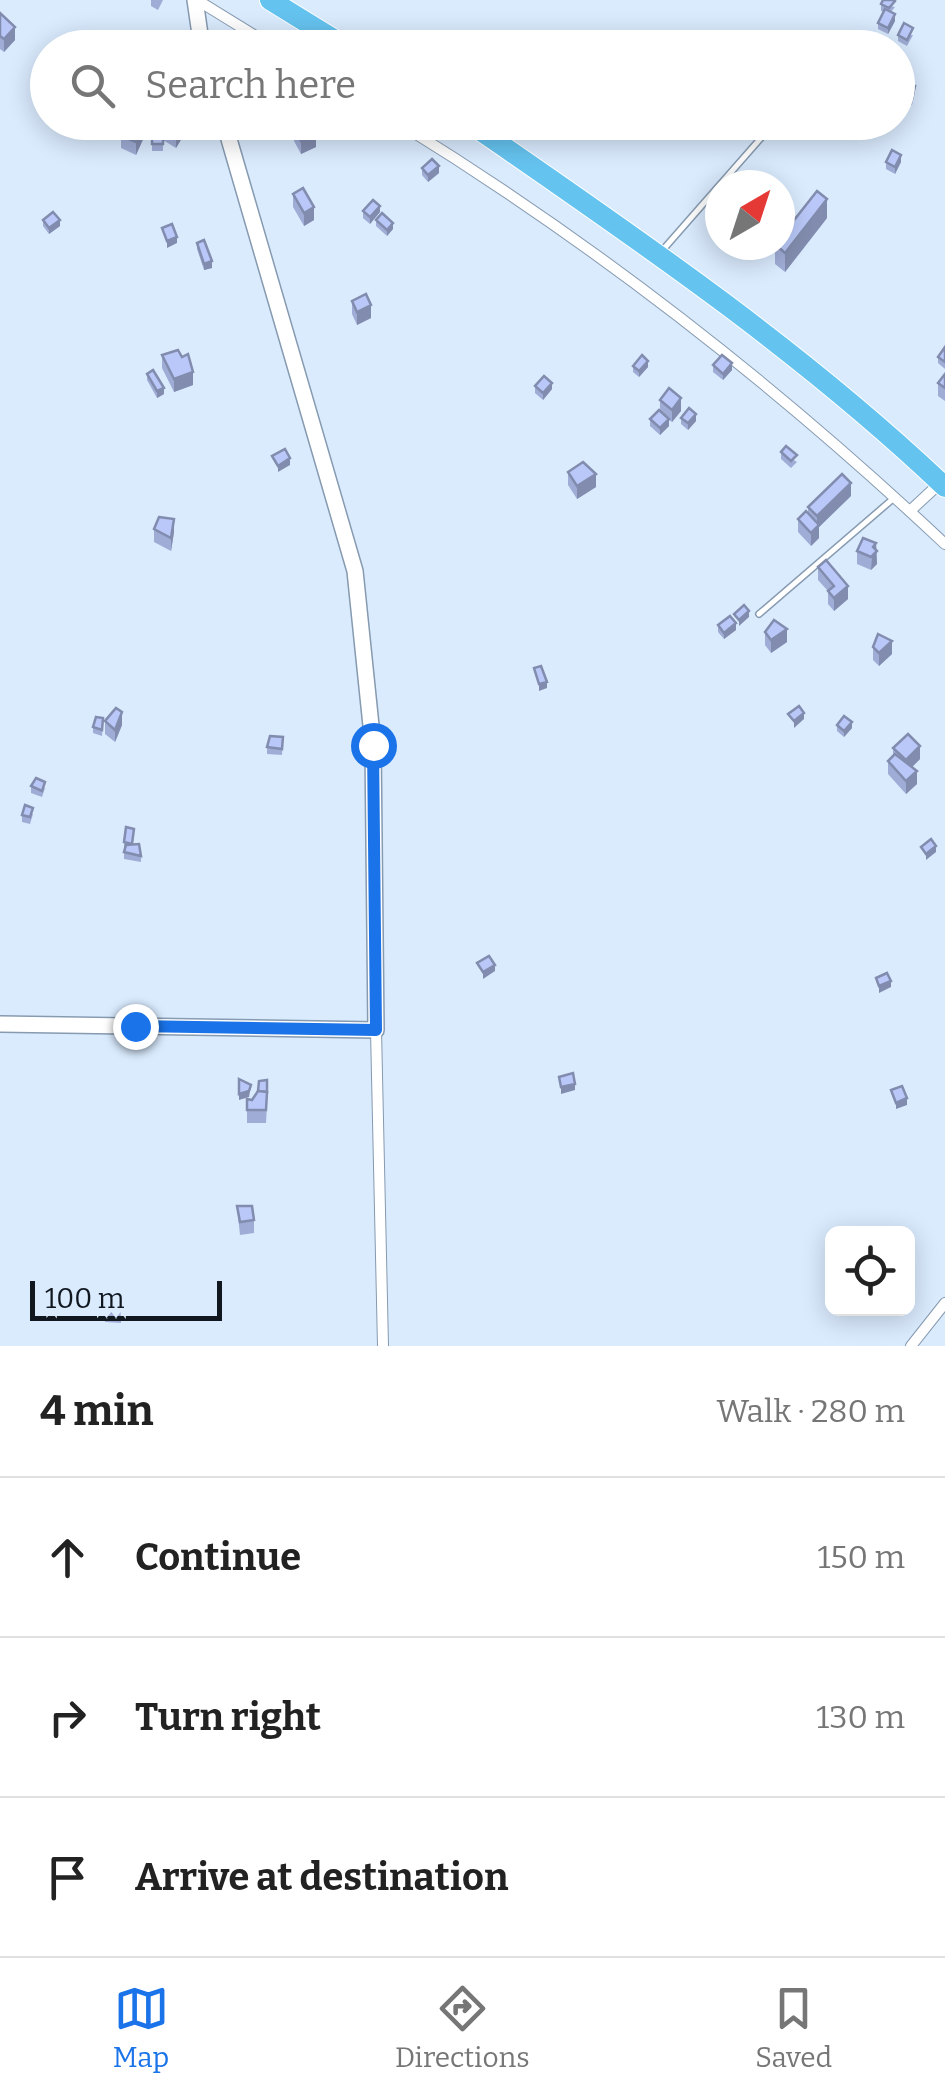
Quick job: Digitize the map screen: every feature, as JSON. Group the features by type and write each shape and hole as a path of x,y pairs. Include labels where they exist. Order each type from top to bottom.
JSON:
{"highway":[{"path":"270,0 319,30"},
{"path":"494,140 659,254 780,347 943,485"}],"street":[{"path":"196,0 200,30"},
{"path":"196,0 245,30"},
{"path":"229,140 355,572 373,745 382,1346"},
{"path":"425,140 557,224 726,355 945,544"},
{"path":"910,511 943,485"},
{"path":"0,1024 376,1030"},
{"path":"910,1346 945,1303"}],"lane":[{"path":"659,254 759,140"},
{"path":"759,614 894,498"}],"building":[{"path":"883,0 895,1 889,8 881,4"},
{"path":"885,9 895,14 888,28 878,23"},
{"path":"0,13 15,27 4,39 0,36"},
{"path":"892,150 901,155 895,167 886,162"},
{"path":"432,159 439,166 428,175 422,168"},
{"path":"303,188 314,207 304,213 293,194"},
{"path":"817,191 827,199 795,240 795,219"},
{"path":"373,200 380,206 370,217 363,211"},
{"path":"53,212 60,220 49,228 43,220"},
{"path":"382,213 393,223 387,230 376,220"},
{"path":"172,224 177,237 167,241 162,228"},
{"path":"204,240 212,261 204,264 197,243"},
{"path":"366,294 371,305 357,312 352,301"},
{"path":"178,350 182,357 188,354 193,372 174,379 162,355"},
{"path":"642,355 648,361 639,371 633,366"},
{"path":"722,355 732,363 723,374 713,365"},
{"path":"153,370 164,388 157,391 147,374"},
{"path":"544,376 552,383 543,393 535,386"},
{"path":"669,388 681,398 672,410 660,400"},
{"path":"689,408 696,414 688,423 681,418"},
{"path":"659,410 669,419 660,428 650,419"},
{"path":"786,446 797,455 791,461 781,452"},
{"path":"285,449 290,458 278,466 272,456"},
{"path":"583,462 596,474 577,486 568,472"},
{"path":"842,474 851,483 817,516 808,507"},
{"path":"806,511 819,525 811,533 798,519"},
{"path":"159,517 174,519 171,538 154,529"},
{"path":"863,538 876,543 873,547 877,551 871,557 857,551"},
{"path":"826,560 848,586 834,598 828,591 834,586 818,567"},
{"path":"744,605 749,611 739,620 734,614"},
{"path":"730,616 736,623 724,633 718,625"},
{"path":"774,620 787,629 771,640 765,632"},
{"path":"878,634 892,641 879,653 873,647"},
{"path":"541,666 547,682 539,684 534,668"},
{"path":"799,706 804,713 794,721 788,714"},
{"path":"116,708 122,712 115,730 105,721"},
{"path":"844,716 852,722 844,731 837,725"},
{"path":"96,717 103,718 102,730 93,727"},
{"path":"908,734 920,746 906,760 893,748"},
{"path":"270,736 283,737 282,749 267,747"},
{"path":"895,754 917,771 906,781 888,761"},
{"path":"36,778 45,782 42,791 31,786"},
{"path":"25,805 33,808 30,817 22,815"},
{"path":"126,827 134,829 132,844 124,842"},
{"path":"931,839 936,846 926,854 921,847"},
{"path":"139,844 141,856 124,852 126,845"},
{"path":"489,956 495,965 483,972 477,963"},
{"path":"887,973 891,981 879,986 876,978"},
{"path":"573,1073 575,1084 561,1087 559,1077"},
{"path":"239,1079 251,1085 249,1091 239,1094"},
{"path":"267,1080 267,1092 258,1091 259,1081"},
{"path":"902,1086 907,1098 896,1103 891,1090"},
{"path":"258,1091 267,1092 266,1110 247,1110 247,1099 252,1100"},
{"path":"237,1206 252,1206 254,1220 240,1222"},
{"path":"106,1296 120,1298 121,1310 105,1309"}],"route":[{"path":"135,1026 376,1030 373,745"}]}
